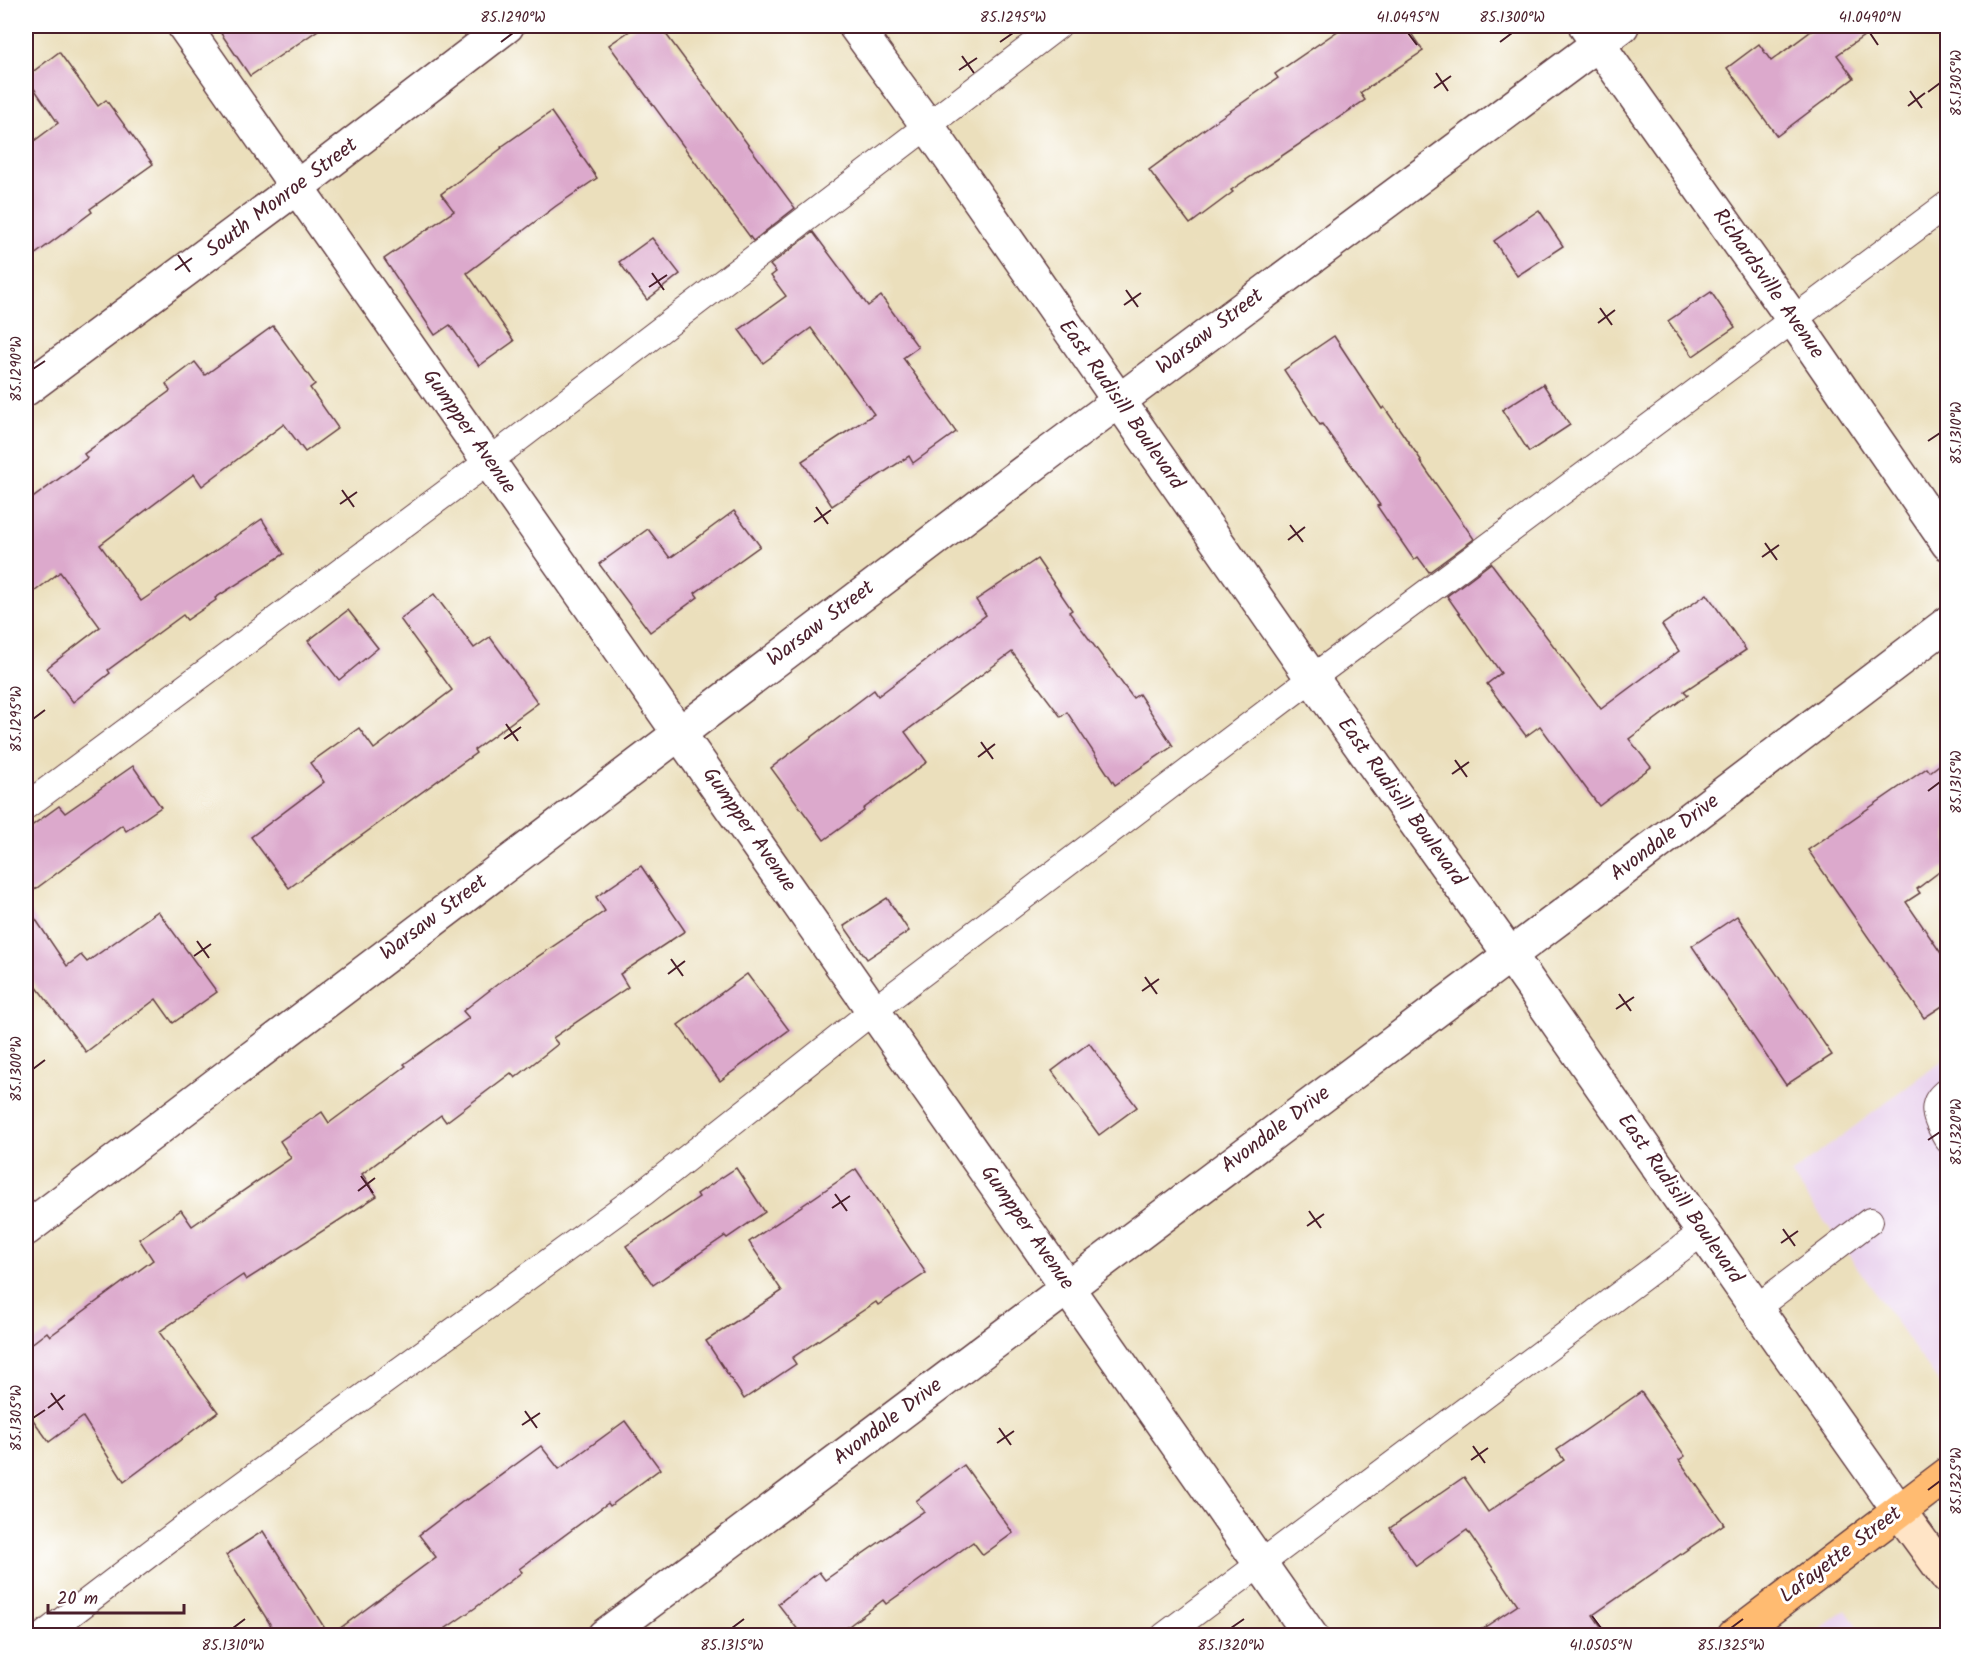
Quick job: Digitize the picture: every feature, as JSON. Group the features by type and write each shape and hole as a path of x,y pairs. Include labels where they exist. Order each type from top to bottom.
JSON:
{"highway":[{"name":"Lafayette Street","path":"1734,1635 1947,1474"}],"street":[{"name":"Gumpper Avenue","path":"184,26 1311,1635"},
{"name":"South Monroe Street","path":"26,389 297,187 507,26"},
{"name":"East Rudisill Boulevard","path":"855,26 927,125 1312,678 1510,955 1947,1578"},
{"name":"Richardsville Avenue","path":"1602,31 1793,319 1947,544"},
{"name":"Warsaw Street","path":"26,1229 1602,31"},
{"name":"Avondale Drive","path":"604,1635 1510,955 1947,623"}],"lane":[{"path":"26,806 489,460 1058,26"},
{"path":"42,1635 190,1523 643,1193 874,1010 1312,678 1947,204"},
{"path":"1947,1090 1938,1097 1935,1107 1938,1122 1947,1140"},
{"path":"1756,1308 1870,1221"},
{"path":"1164,1635 1703,1232"}],"shaded area":[{"path":"1947,1057 1947,1394 1791,1174"},
{"path":"1846,1610 1863,1635 1813,1635"}],"building":[{"path":"216,26 324,26 250,76"},
{"path":"637,26 660,26 795,208 753,241 609,45"},
{"path":"1345,26 1406,26 1423,51 1360,93 1365,100 1231,190 1233,192 1190,224 1149,170 1278,78 1275,74"},
{"path":"1818,26 1878,26 1837,55 1854,78 1777,136 1727,68 1759,44 1771,61"},
{"path":"59,52 98,106 106,100 153,164 90,209 92,212 26,261 26,147 58,123 26,77"},
{"path":"551,112 597,178 467,273 514,341 479,366 450,325 435,335 384,259 454,211 441,194 501,147"},
{"path":"1539,210 1563,246 1517,276 1494,241"},
{"path":"813,232 868,306 881,296 918,347 903,358 956,432 913,463 909,456 832,506 802,461 874,414 811,328 763,363 739,330 786,296 771,276 776,272 770,265"},
{"path":"652,238 680,274 647,300 619,262"},
{"path":"1711,292 1735,327 1693,356 1668,321"},
{"path":"273,326 315,384 310,388 338,428 305,452 284,424 202,486 194,474 100,545 141,601 262,519 284,554 215,598 216,600 187,620 183,615 108,670 110,673 73,702 47,668 100,627 60,572 26,598 26,503 87,458 84,454 170,391 166,384 195,362 205,375"},
{"path":"1334,336 1382,409 1384,407 1474,539 1429,572 1418,557 1414,560 1377,506 1380,505 1322,424 1320,425 1284,370"},
{"path":"1543,384 1570,425 1529,452 1502,410"},
{"path":"734,511 760,546 695,593 698,597 650,632 599,564 648,529 670,558"},
{"path":"1037,559 1072,610 1069,612 1133,698 1139,694 1173,746 1115,785 1067,712 1061,717 1012,652 905,732 927,762 824,840 771,768 874,690 878,696 986,615 976,600"},
{"path":"1491,563 1601,709 1679,651 1662,625 1707,594 1746,650 1684,691 1688,695 1629,739 1651,767 1599,806 1540,726 1526,736 1487,684 1501,673 1447,596"},
{"path":"434,594 474,648 490,637 538,703 474,750 476,753 289,888 251,837 324,782 310,763 359,728 374,749 452,690 400,619"},
{"path":"348,610 378,648 339,680 308,641"},
{"path":"1947,759 1947,866 1917,889 1920,893 1906,902 1947,962 1947,1003 1924,1018 1808,850 1927,768 1930,772"},
{"path":"133,766 161,807 126,831 122,825 26,896 26,830 59,806 65,813"},
{"path":"641,866 685,931 620,974 628,987 553,1038 558,1044 515,1078 511,1073 446,1122 441,1115 362,1174 377,1196 246,1280 243,1275 159,1332 218,1412 124,1482 83,1417 49,1442 26,1410 26,1348 47,1332 50,1336 153,1260 139,1239 181,1210 192,1226 291,1158 280,1141 322,1112 329,1123 406,1066 404,1064 469,1018 463,1011 499,983 605,911 596,897"},
{"path":"887,898 909,931 867,959 844,926"},
{"path":"26,905 67,966 81,955 87,962 158,911 217,992 173,1023 156,999 86,1052 26,973"},
{"path":"1737,916 1832,1055 1786,1085 1692,946"},
{"path":"747,974 789,1030 720,1081 678,1025"},
{"path":"1089,1043 1137,1107 1099,1135 1052,1071"},
{"path":"736,1168 765,1212 653,1285 626,1246 699,1197 697,1194"},
{"path":"856,1169 926,1273 878,1305 876,1302 792,1358 796,1364 744,1399 706,1341 782,1291 749,1242"},
{"path":"1641,1392 1685,1456 1679,1460 1724,1524 1593,1615 1607,1635 1473,1635 1518,1605 1467,1530 1416,1566 1390,1528 1464,1477 1488,1512 1564,1460 1557,1450"},
{"path":"625,1421 660,1469 610,1506 608,1503 519,1569 522,1572 475,1608 436,1635 331,1635 436,1557 419,1535 466,1499 541,1446 559,1469"},
{"path":"964,1465 1013,1533 983,1555 973,1542 886,1604 883,1600 837,1635 802,1635 778,1604 819,1572 825,1580 924,1511 916,1501"},
{"path":"263,1531 329,1635 277,1635 226,1555"}]}
